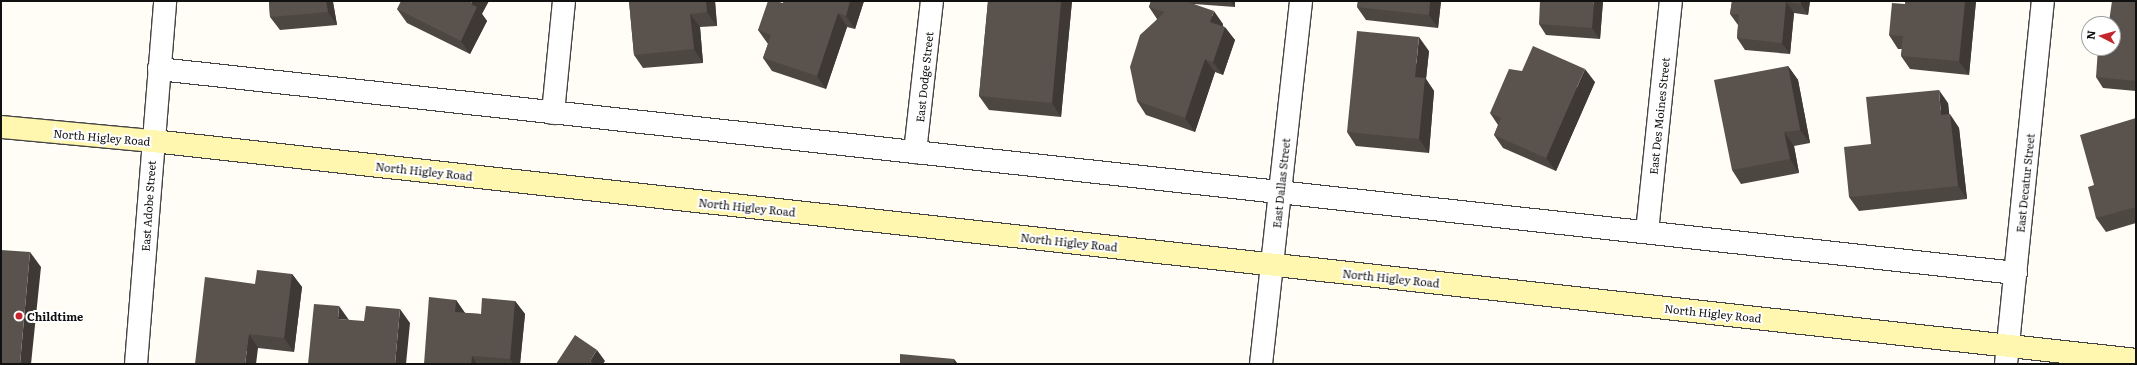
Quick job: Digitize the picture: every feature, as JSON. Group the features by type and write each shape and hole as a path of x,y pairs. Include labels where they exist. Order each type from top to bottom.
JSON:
{"main road":[{"name":"North Higley Road","path":"1,127 153,141 1273,265 2007,355 2136,360"}],"street":[{"name":"East Adobe Street","path":"136,364 165,1"},
{"path":"553,113 564,1"},
{"name":"East Dodge Street","path":"915,152 932,1"},
{"name":"East Dallas Street","path":"1261,364 1301,1"},
{"name":"East Des Moines Street","path":"1647,232 1671,1"},
{"name":"East Decatur Street","path":"2007,355 2044,1"},
{"path":"159,69 2016,273"}],"building":[{"path":"269,1 326,1 328,12 270,17"},
{"path":"401,1 472,1 471,4 477,7 461,41 397,9"},
{"path":"629,1 706,1 707,12 690,14 694,49 634,55"},
{"path":"768,1 783,3 784,1 850,1 846,16 838,13 817,76 763,58 771,35 758,30"},
{"path":"988,1 1061,1 1052,103 979,96"},
{"path":"1151,1 1185,1 1214,11 1210,22 1225,27 1213,62 1205,59 1185,118 1137,101 1130,67 1140,35 1165,12 1149,7"},
{"path":"1358,1 1430,1 1429,15 1357,7"},
{"path":"1540,1 1594,1 1592,28 1539,24"},
{"path":"1732,1 1801,1 1801,4 1786,2 1782,43 1737,38 1739,14 1730,14"},
{"path":"1905,1 1965,1 1959,61 1901,56 1903,36 1889,35 1892,3 1905,4"},
{"path":"2112,1 2136,1 2136,81 2096,77 2097,56 2121,56 2121,16 2110,16"},
{"path":"1357,31 1419,37 1415,77 1425,78 1419,139 1347,132"},
{"path":"1533,46 1585,69 1546,158 1494,135 1501,118 1490,113 1509,69 1522,71"},
{"path":"1788,66 1800,130 1784,132 1790,159 1732,170 1714,80"},
{"path":"1939,90 1941,115 1950,114 1958,186 1849,197 1844,147 1871,144 1866,97"},
{"path":"2136,118 2136,207 2096,218 2088,187 2094,185 2080,135"},
{"name":"Childtime","path":"1,250 30,252 20,364 1,364"},
{"path":"257,270 292,274 284,338 249,334 245,364 195,364 205,277 255,284"},
{"path":"429,297 456,300 455,312 481,314 482,298 515,301 510,359 472,356 471,364 424,364"},
{"path":"314,304 339,306 338,319 364,321 366,306 400,309 395,364 308,364"},
{"path":"575,335 597,350 590,361 595,364 556,364"},
{"path":"900,354 954,359 954,364 900,364"}],"place":[{"name":"Childtime","path":"19,316"}]}
